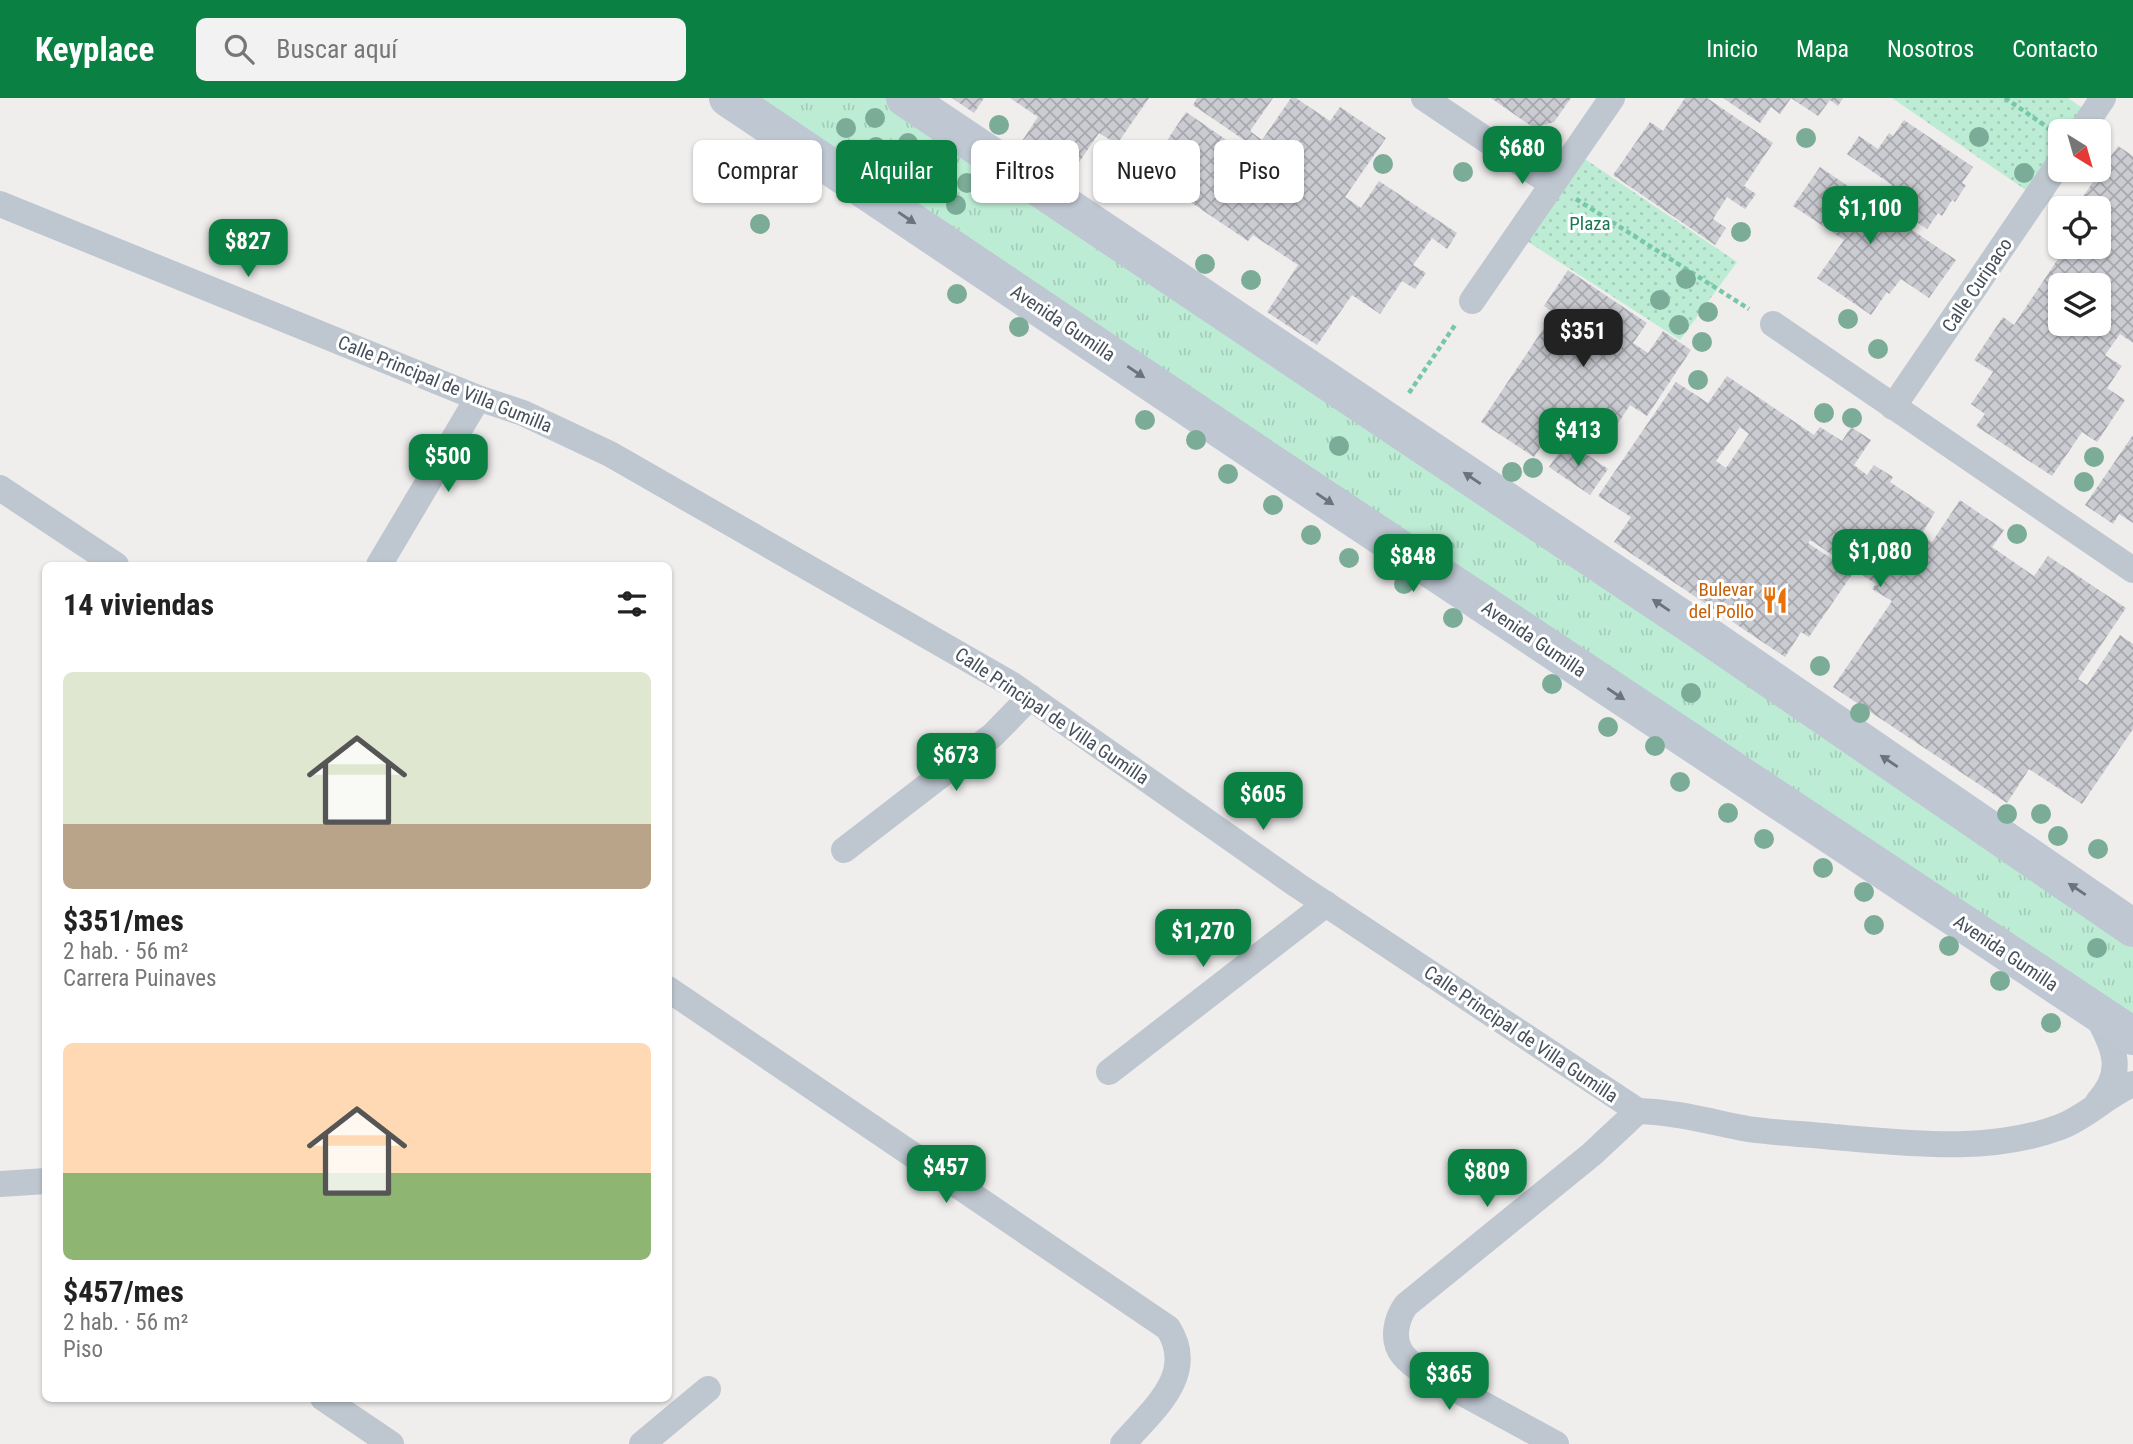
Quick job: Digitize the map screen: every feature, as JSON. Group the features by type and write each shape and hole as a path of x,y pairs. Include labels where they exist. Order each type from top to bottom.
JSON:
{"main road":[{"name":"Avenida Gumilla","path":"728,98 2133,1036"},
{"path":"905,98 1699,630 2133,928"}],"street":[{"path":"1423,98 1552,184"},
{"path":"1472,301 1612,98"},
{"path":"2089,119 2103,98"},
{"name":"Calle Curipaco","path":"1893,407 2048,180"},
{"name":"Calle Principal de Villa Gumilla","path":"0,204 478,398 523,413 610,454 1030,697 1326,904 1638,1111 1672,1112 1750,1129 1907,1143 1971,1144 2028,1136 2062,1126 2133,1084"},
{"path":"1773,324 2133,570"},
{"path":"381,562 478,398"},
{"path":"0,488 36,515 111,562"},
{"path":"844,850 993,735 1030,697"},
{"path":"1110,1072 1326,904"},
{"path":"672,992 1168,1328 1176,1340 1179,1354 1176,1378 1123,1444"},
{"name":"Calle Principal de Villa Gumilla","path":"2094,1106 2110,1088 2115,1067 2113,1050 2096,1012"},
{"path":"1556,1444 1432,1376 1404,1356 1398,1346 1396,1325 1406,1305 1592,1154 1638,1111"},
{"path":"0,1184 42,1181"},
{"path":"642,1444 708,1390"},
{"path":"329,1402 391,1444"}],"path":[{"path":"2006,98 2048,127"},
{"path":"1552,184 1773,324"},
{"path":"1389,423 1472,301"}],"green space":[{"path":"737,98 899,98 971,147 971,203 1054,203 2133,932 2133,1030 894,203 957,203 957,140 836,140 836,164 822,155 822,140 800,140"},
{"path":"1892,98 2068,98 2088,112 2083,119 2048,119 2048,173 2033,195"},
{"name":"Plaza","path":"1576,153 1737,262 1680,340 1519,236"}],"building":[{"path":"952,98 984,98 974,113"},
{"path":"1010,98 1149,98 1120,140 1110,140 1099,133 1079,162 1079,140 1023,140 1038,117"},
{"path":"1197,98 1273,98 1250,131 1262,140 1244,140 1193,105"},
{"path":"1291,98 1296,98 1330,121 1340,107 1386,138 1345,197 1361,208 1379,181 1457,233 1447,249 1432,238 1413,265 1426,273 1415,289 1402,281 1380,314 1352,295 1317,345 1267,312 1298,265 1253,235 1248,241 1192,203 1200,203 1200,140 1167,140 1186,112 1226,140 1214,140 1214,203 1304,203 1304,140 1262,140"},
{"path":"1491,98 1571,98 1554,122 1534,128"},
{"path":"1685,98 1707,98 1773,143 1744,186 1756,194 1745,209 1727,197 1713,219 1726,228 1715,245 1613,175 1650,122 1663,131"},
{"path":"1723,98 1791,98 1780,114 1771,107 1760,123"},
{"path":"1791,98 1843,98 1838,106 1830,100 1818,116"},
{"path":"1904,120 1973,167 1962,183 1966,185 1955,202 1952,200 1942,216 1938,213 1927,229 1882,199 1892,185 1847,154 1859,136 1878,149 1889,133 1893,136"},
{"path":"2118,146 2133,156 2133,343 2120,334 2105,355 2122,366 2107,388 2125,400 2097,442 2082,432 2052,476 1976,426 1985,414 1971,404 1993,372 1974,360 2003,317 2014,325 2048,274 2048,336 2111,336 2111,273 2049,273 2058,259 2111,259 2111,196 2083,196 2093,182 2111,182 2111,156"},
{"path":"1820,167 1956,260 1929,298 1901,279 1889,294 1887,292 1871,315 1817,278 1844,240 1793,206"},
{"path":"1568,270 1647,323 1633,343 1648,353 1663,331 1691,350 1647,416 1630,405 1607,440 1565,412 1534,457 1481,422 1554,313 1544,306"},
{"path":"1727,376 1814,435 1820,427 1842,441 1851,427 1871,440 1854,465 1867,475 1874,465 1893,477 1890,482 1935,512 1921,535 1932,542 1960,500 2004,530 1992,547 2034,576 2048,556 2126,608 2078,679 2087,685 2120,635 2133,644 2133,729 2082,804 2029,769 2007,803 1833,687 1892,601 1872,589 1876,584 1810,540 1808,543 1853,573 1809,637 1801,632 1785,657 1614,542 1631,517 1598,496 1676,382 1708,403","holes":["1740,427 1749,434 1726,468 1716,461"]},
{"path":"2133,435 2133,523 2119,514 2113,524 2085,505"},
{"path":"1567,441 1608,469 1590,495 1549,467"}],"place":[{"name":"Bulevar del Pollo","path":"1775,600"}]}
